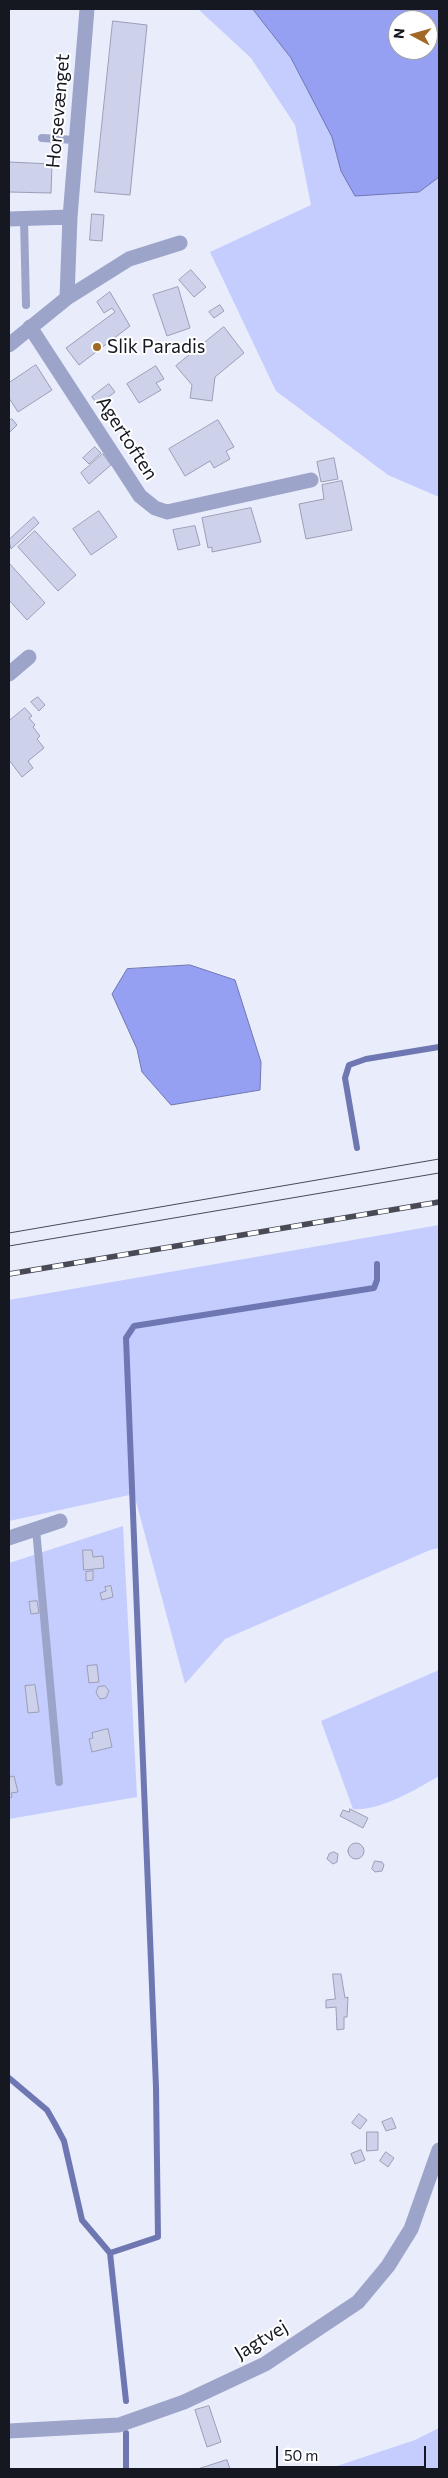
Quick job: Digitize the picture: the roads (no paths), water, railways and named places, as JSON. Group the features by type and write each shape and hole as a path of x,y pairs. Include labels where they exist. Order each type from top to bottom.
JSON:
{"street":[{"name":"Horsevænget","path":"67,298 75,140 87,9"},
{"path":"9,219 70,217"},
{"path":"9,345 67,298 129,260 180,243"},
{"name":"Agertoften","path":"30,327 140,496 155,508 167,512 311,480"},
{"path":"9,674 29,658"},
{"path":"9,1538 60,1521"},
{"name":"Jagtvej","path":"9,2431 119,2425 184,2402 265,2364 358,2302 388,2266 411,2229 439,2150"}],"lane":[{"path":"42,138 75,140"},
{"path":"24,219 26,305"},
{"path":"36,1529 58,1782"}],"water":[{"path":"253,9 439,9 439,177 419,192 355,196 341,171 332,137 291,58"},
{"path":"190,965 235,980 261,1062 260,1090 171,1105 142,1072 137,1049 112,994 127,969"}],"waterway":[{"path":"357,1148 345,1078 349,1065 366,1059 439,1047"},
{"path":"126,2401 110,2253 158,2237 156,2087 126,1338 134,1326 374,1288 377,1280 377,1264"},
{"path":"9,2078 47,2110 64,2141 82,2220 110,2253"},
{"path":"126,2433 126,2469"}],"tram line":[{"path":"9,1233 439,1159"},
{"path":"9,1246 439,1173"}],"railway":[{"path":"9,1274 439,1202"}],"place":[{"name":"Slik Paradis","path":"97,347"}]}
